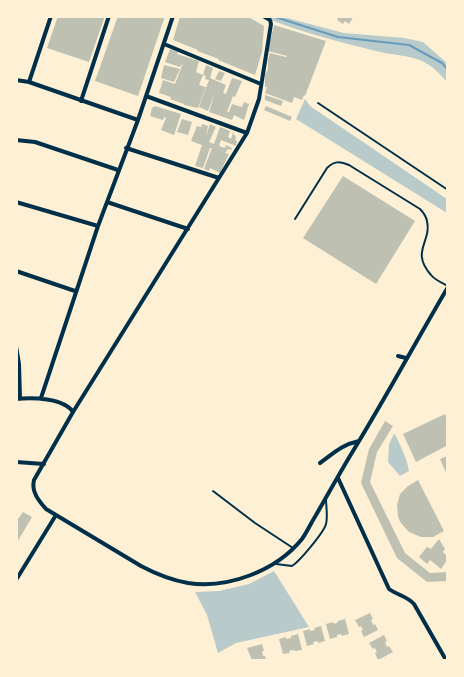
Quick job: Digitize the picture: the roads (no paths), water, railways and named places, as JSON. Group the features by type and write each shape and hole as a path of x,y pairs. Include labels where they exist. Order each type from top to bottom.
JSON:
{"street":[{"path":"29,82 51,16"},
{"path":"81,101 110,16"},
{"path":"40,398 75,291 138,120 173,16"},
{"path":"263,16 269,19 271,24 259,99 247,133 73,412 34,480 34,492 40,502 46,509 141,566 172,579 189,583 229,582 248,576 272,564 302,538 447,286"},
{"path":"164,44 261,84"},
{"path":"16,80 29,82 138,120"},
{"path":"146,96 247,133"},
{"path":"16,140 35,142 118,170"},
{"path":"126,148 219,178"},
{"path":"16,202 98,226"},
{"path":"107,202 188,229"},
{"path":"16,271 75,291"},
{"path":"16,346 19,364 18,399 40,398 69,407 73,412"},
{"path":"398,356 406,358"},
{"path":"320,463 340,447 359,441"},
{"path":"16,462 44,464"},
{"path":"338,478 389,589 414,604 446,660"},
{"path":"16,580 56,515"}],"lane":[{"path":"318,104 447,190"},
{"path":"295,219 332,163 350,165 420,208 428,222 421,259 432,277 447,286"},
{"path":"213,491 293,548"},
{"path":"272,564 292,566 303,556 325,526 326,499"}],"waterway":[{"path":"272,16 338,37 409,45 442,63 448,70"}]}
